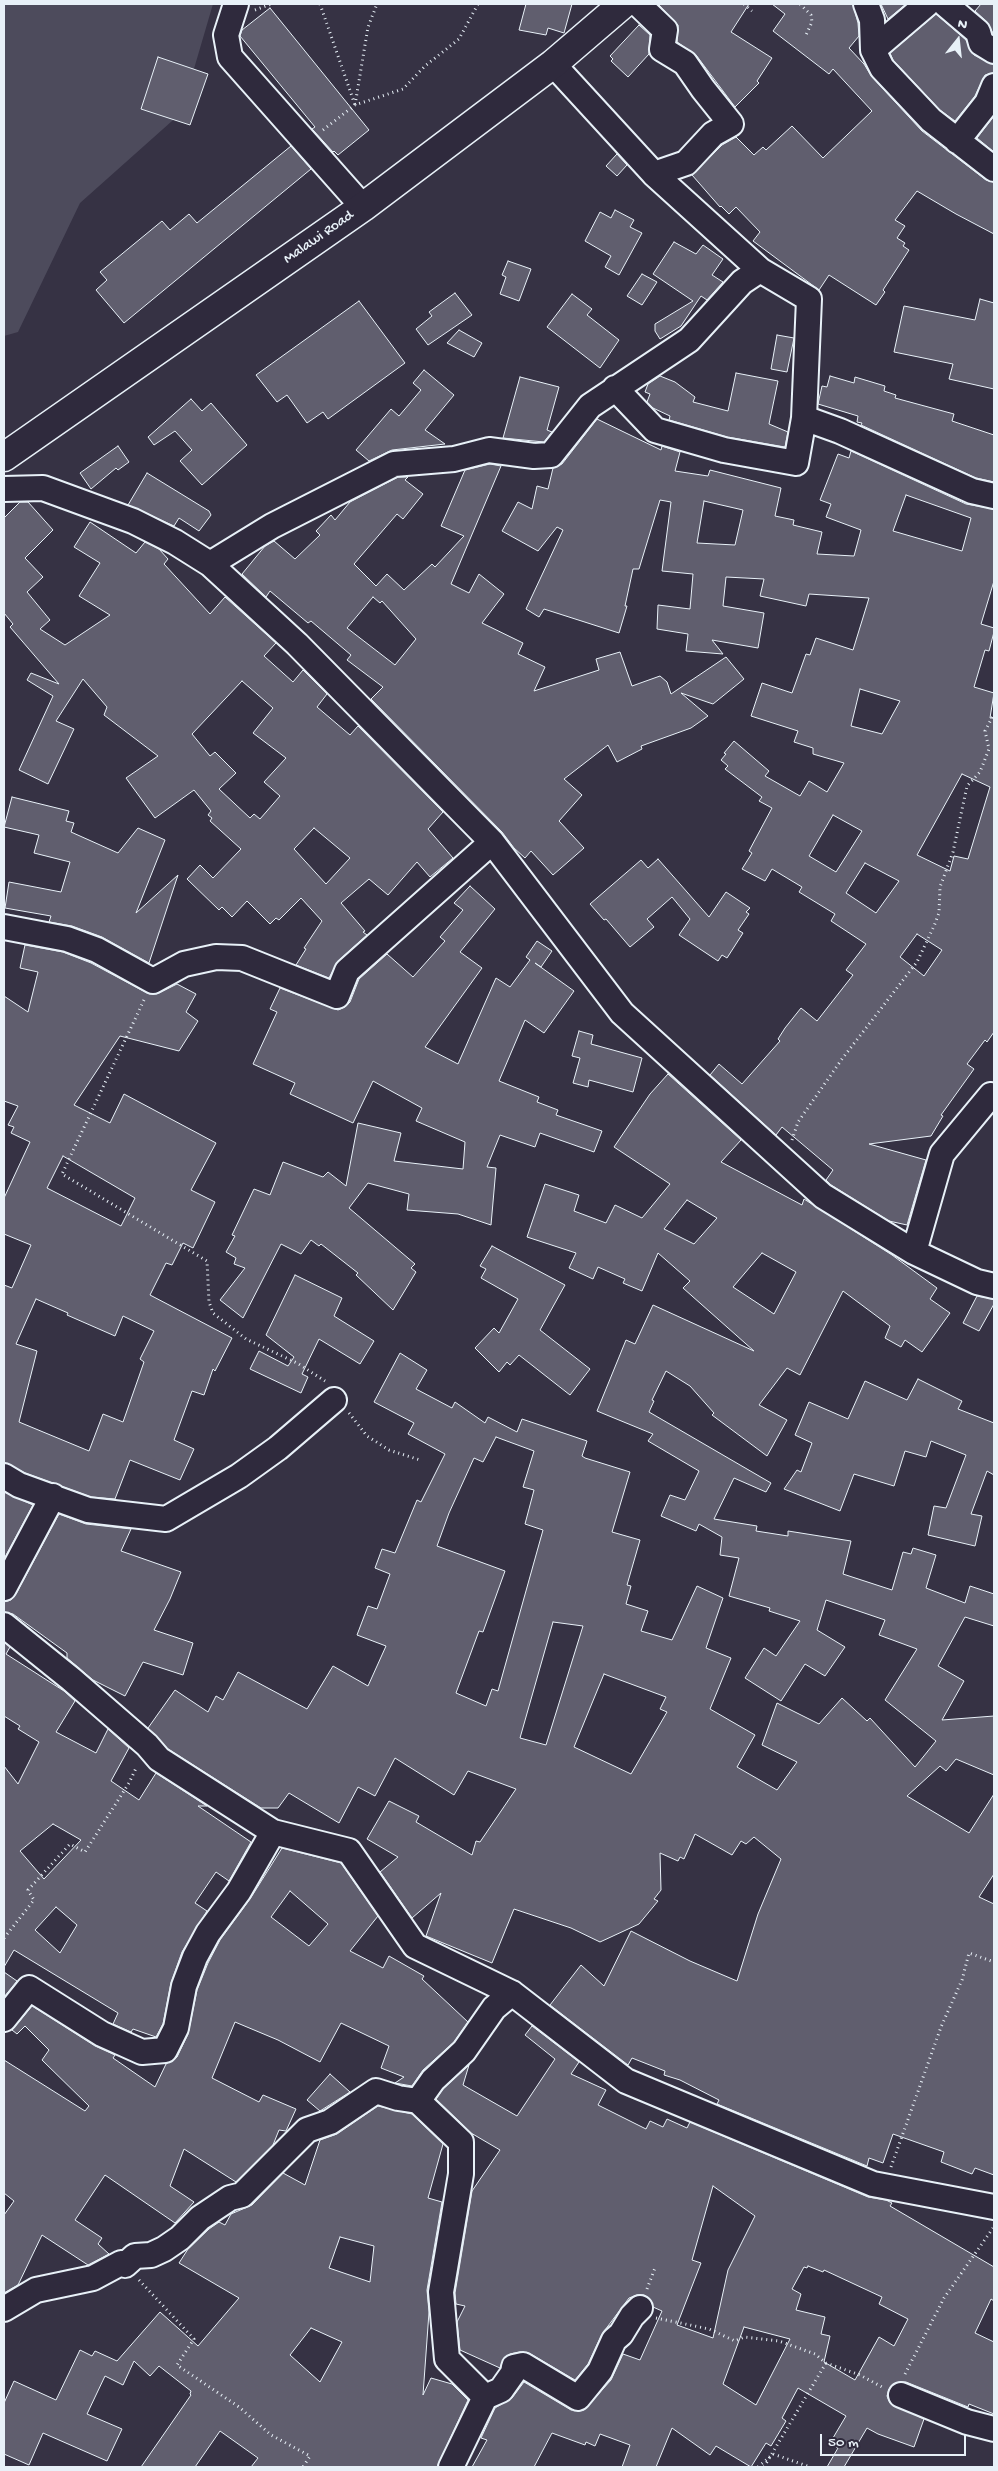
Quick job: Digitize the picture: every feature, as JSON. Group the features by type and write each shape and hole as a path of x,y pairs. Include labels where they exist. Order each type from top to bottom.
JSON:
{"main road":[{"name":"Malawi Road","path":"4,457 363,207 553,64 623,4"}],"street":[{"path":"236,4 226,35 230,57 363,207"},
{"path":"638,4 664,30 662,49 685,63 702,89 731,124 713,134 686,164 654,174"},
{"path":"866,4 872,20 873,50 882,68 911,100 957,141 994,169"},
{"path":"873,50 927,4"},
{"path":"945,4 978,32 981,43 994,51"},
{"path":"553,64 654,174 760,270 809,299 804,418 796,463 781,462 724,450 655,430 615,388"},
{"path":"957,141 987,103 994,86"},
{"path":"210,564 272,526 394,464 454,459 489,450 534,456 551,455 590,406 689,340 742,282 760,270"},
{"path":"804,418 840,431 972,491 994,496"},
{"path":"4,489 43,488 133,521 175,542 210,564 297,644 492,842 622,1013 823,1196 914,1252 977,1282 994,1286"},
{"path":"4,928 67,939 97,950 153,981 184,964 216,957 242,958 337,996 347,971 492,842"},
{"path":"914,1252 942,1154 991,1095 994,1098"},
{"path":"4,1476 19,1485 88,1510 166,1519 239,1476 278,1448 334,1400"},
{"path":"4,1588 53,1496"},
{"path":"4,1625 147,1745 159,1759 273,1832 348,1851 415,1946 512,1993 626,2081 873,2184 994,2207"},
{"path":"4,2019 30,1988 102,2034 142,2052 165,2050 176,2028 184,1986 195,1957 208,1933 239,1891 273,1832"},
{"path":"418,2101 433,2080 464,2051 494,2008 512,1993"},
{"path":"4,2309 36,2290 93,2278 121,2264 125,2265 134,2256 151,2255 164,2250 180,2238 200,2218 230,2198 242,2195 307,2130 330,2122 376,2091 398,2098 418,2101 461,2142 461,2174 441,2292 447,2359 486,2397"},
{"path":"451,2467 486,2397 501,2390 513,2372 514,2367 523,2365 578,2398 600,2371 614,2340 640,2308"},
{"path":"901,2395 967,2422 994,2429"}],"path":[{"path":"320,4 355,105"},
{"path":"355,105 368,27 376,4"},
{"path":"306,143 355,105 403,89 426,66 459,39 478,4"},
{"path":"744,4 752,11"},
{"path":"800,4 811,15 812,22 806,35"},
{"path":"787,1163 798,1122 842,1059 917,962 934,926 939,913 940,887 953,852 967,786 980,772 989,749 985,731 994,714"},
{"path":"153,981 62,1174 207,1261 209,1302 213,1313 246,1339 297,1363 325,1381 334,1400 352,1416 367,1436 390,1450 420,1460"},
{"path":"4,1938 34,1900 28,1890 70,1844 85,1852 129,1783 147,1745"},
{"path":"884,2187 942,2026 962,1980 969,1953 994,1962"},
{"path":"901,2395 900,2385 944,2298 994,2225"},
{"path":"125,2265 194,2339 177,2364 239,2407 271,2435 310,2456 304,2467"},
{"path":"640,2308 645,2315 709,2329 734,2341 744,2337 779,2341 814,2354 826,2363 860,2375 901,2395"},
{"path":"764,2467 826,2363"},
{"path":"758,2467 773,2454"},
{"path":"773,2454 810,2467"}],"shaded area":[{"path":"4,4 213,4 181,113 80,203 18,332 4,336"}],"building":[{"path":"526,4 572,4 564,33 548,28 546,35 519,30"},
{"path":"658,4 749,4 731,32 772,58 757,81 759,83 735,107 696,55 677,42 678,25"},
{"path":"772,4 853,4 859,36 849,48 864,64 872,77 922,131 986,180 994,182 994,234 917,191 895,220 905,226 897,238 905,243 903,246 909,250 883,290 885,292 876,305 829,275 819,290 753,241 760,232 736,207 729,214 720,207 692,175 722,145 736,137 754,155 763,147 766,150 792,126 823,158 872,111 833,69 829,74 773,31 785,14"},
{"path":"881,4 906,4 888,19"},
{"path":"981,4 994,4 994,35 987,22 975,11"},
{"path":"270,8 369,130 338,155 312,129 315,127 240,36 242,30"},
{"path":"936,14 966,40 974,55 994,65 994,73 985,75 975,96 955,121 940,110 893,60 890,53"},
{"path":"639,25 650,35 649,54 628,77 611,61 613,59 610,56"},
{"path":"158,57 208,74 190,125 141,109"},
{"path":"994,116 994,152 977,138"},
{"path":"291,146 311,169 124,323 96,290 107,280 100,272 162,221 170,230 189,214 197,223"},
{"path":"617,154 627,165 617,176 606,166"},
{"path":"615,210 634,220 630,227 642,233 619,275 605,267 611,256 585,241 600,212 611,218"},
{"path":"674,242 696,254 703,245 723,259 712,275 723,282 707,300 701,296 681,326 660,339 655,331 655,324 693,301 653,274"},
{"path":"508,261 531,269 519,301 500,294 506,277 502,275"},
{"path":"642,274 657,282 642,305 627,296"},
{"path":"455,293 472,315 428,345 416,329 432,316 429,312"},
{"path":"572,294 592,309 587,315 619,340 600,368 547,327"},
{"path":"980,299 994,303 994,389 949,379 953,364 894,352 904,306 975,320"},
{"path":"359,301 405,363 328,419 323,412 307,423 287,395 277,402 256,375"},
{"path":"459,330 482,343 474,357 447,343"},
{"path":"777,335 794,338 787,372 771,369"},
{"path":"424,370 454,395 425,430 445,444 392,450 369,461 356,450 391,409 399,416 421,390 413,383"},
{"path":"736,373 778,381 769,424 788,432 785,447 727,437 669,420 670,416 653,408 647,402 650,394 645,392 648,384 660,376 675,382 695,397 693,402 728,411"},
{"path":"830,376 854,383 855,377 885,386 884,391 896,395 895,398 954,414 952,421 994,435 994,482 976,478 861,425 862,423 857,422 858,416 818,404 822,386 827,387"},
{"path":"520,377 559,387 547,430 552,432 544,442 503,438"},
{"path":"191,399 202,411 211,403 247,445 202,485 180,461 192,450 175,431 154,445 148,437"},
{"path":"597,419 661,450 662,446 680,452 675,471 708,476 710,470 781,488 775,516 794,520 793,525 822,532 817,554 854,556 861,530 826,517 831,504 820,500 838,454 849,458 851,451 966,504 994,509 994,581 981,624 994,628 994,632 989,651 985,650 974,687 994,693 990,718 994,718 994,1032 987,1042 985,1040 967,1064 974,1069 941,1115 943,1116 931,1136 869,1144 926,1160 907,1225 889,1221 831,1185 826,1180 833,1170 782,1127 776,1135 710,1075 719,1064 742,1084 780,1041 778,1039 785,1028 801,1008 817,1021 853,975 846,970 866,944 831,921 835,914 799,892 802,887 772,869 765,881 742,869 752,853 749,851 772,808 759,801 762,797 725,769 728,766 721,760 734,741 769,771 765,776 800,796 809,781 827,792 844,763 813,754 813,748 794,742 798,731 751,716 762,683 792,693 806,654 810,655 816,638 853,650 869,598 809,594 806,606 760,596 764,579 726,577 723,606 764,613 758,648 712,640 723,654 686,651 688,634 657,629 658,605 690,609 693,574 662,571 671,502 660,500 639,569 633,569 625,606 627,606 619,633 544,609 539,617 526,609 563,530 557,527 538,551 502,531 518,502 532,509 537,486 548,489 553,468 562,464","holes":["906,495 971,518 962,551 893,531","704,501 743,510 735,545 697,543","860,689 900,701 882,734 851,726","962,774 990,787 968,859 954,856 950,871 917,855","833,815 862,831 836,872 809,856","865,863 899,881 876,913 846,893","917,934 942,950 924,976 900,957"]},
{"path":"118,446 129,462 118,470 116,468 91,489 80,473"},
{"path":"490,464 501,466 451,584 469,593 479,574 504,594 482,623 523,643 518,654 545,667 534,691 599,670 596,659 620,652 632,686 660,676 667,682 671,694 726,657 744,679 713,704 681,693 708,716 691,728 641,746 642,749 617,762 608,745 564,779 582,795 559,821 584,848 553,875 531,851 525,858 514,848 502,832 371,699 383,687 347,660 351,655 311,621 308,623 270,591 266,597 242,574 265,546 274,541 295,559 320,535 316,531 331,515 335,520 350,502 398,477 408,477 405,480 423,494 403,519 397,514 354,564 376,586 387,574 404,590 432,564 435,567 464,536 441,526 465,470","holes":["373,597 380,603 382,601 416,639 395,665 347,628"]},
{"path":"147,473 209,511 211,515 199,531 179,518 174,526 128,505"},
{"path":"20,502 28,502 53,530 25,558 43,577 27,592 50,620 40,629 65,645 110,615 79,596 100,563 74,547 90,522 136,553 145,542 159,549 168,559 164,564 210,614 225,597 276,643 264,656 293,682 303,670 327,694 317,707 350,735 358,726 443,812 428,829 453,858 430,877 417,862 388,895 369,879 341,903 367,935 338,961 329,978 296,965 306,949 304,948 322,921 301,898 279,920 276,918 270,924 247,901 232,917 222,907 219,910 187,879 200,865 213,878 241,849 210,821 212,818 208,815 211,811 194,790 155,818 126,778 158,756 104,715 107,707 83,679 56,721 74,729 48,784 19,770 53,696 27,680 31,673 59,684 10,627 13,624 4,613 4,518","holes":["242,681 273,708 253,733 286,758 264,782 280,796 260,819 254,814 250,818 219,789 236,773 215,752 210,756 192,734","314,828 350,858 326,884 294,849"]},
{"path":"12,797 69,811 66,821 74,823 71,832 118,853 138,828 165,840 136,913 178,875 149,963 102,937 72,926 49,922 51,916 5,908 9,882 61,892 70,862 34,853 39,835 4,827"},
{"path":"658,859 709,917 726,892 750,908 746,912 749,914 738,930 743,933 727,958 722,955 718,961 679,935 690,919 672,897 647,919 654,927 630,947 590,904 641,860 648,868"},
{"path":"470,886 495,909 460,952 482,968 425,1047 458,1064 496,978 510,987 530,960 526,957 537,941 552,951 541,967 535,963 574,991 544,1033 525,1020 499,1081 539,1097 537,1102 558,1110 556,1115 602,1131 594,1152 540,1133 535,1147 500,1135 487,1167 496,1168 491,1225 458,1214 407,1210 409,1194 368,1183 349,1208 415,1264 411,1268 416,1272 393,1310 356,1275 358,1273 321,1244 319,1246 311,1240 301,1254 281,1244 243,1318 220,1300 245,1268 234,1264 236,1258 226,1252 235,1236 232,1235 254,1189 270,1195 283,1162 323,1177 328,1172 346,1186 358,1123 401,1133 394,1161 463,1169 465,1142 416,1121 422,1108 373,1081 353,1123 290,1094 295,1083 253,1064 277,1012 270,1009 280,988 338,1010 350,1002 359,979 387,954 413,977 445,941 440,937 463,910 454,903"},
{"path":"25,945 63,952 91,963 147,993 159,993 177,984 196,994 186,1012 198,1021 179,1051 120,1036 74,1105 110,1123 124,1094 216,1143 191,1190 215,1202 193,1248 183,1243 172,1265 166,1263 150,1295 232,1338 215,1371 213,1369 204,1395 192,1391 174,1440 194,1449 180,1480 130,1460 115,1499 91,1497 25,1473 4,1462 4,1285 12,1288 31,1245 4,1234 4,1198 30,1142 11,1133 14,1127 8,1125 18,1106 4,1101 4,996 28,1012 38,972 20,968","holes":["63,1156 135,1198 121,1226 47,1188","36,1299 115,1336 123,1316 154,1331 140,1359 144,1362 123,1422 103,1414 89,1451 19,1422 37,1351 16,1344"]},
{"path":"579,1031 593,1035 591,1044 642,1058 633,1092 589,1080 588,1087 573,1083 580,1058 572,1056"},
{"path":"668,1074 741,1140 721,1162 802,1205 804,1199 892,1255 937,1288 930,1299 950,1313 922,1352 905,1340 901,1347 885,1338 890,1326 843,1291 800,1375 787,1368 759,1405 787,1420 767,1456 712,1415 714,1413 690,1386 666,1371 652,1400 654,1401 649,1412 771,1483 766,1492 734,1478 714,1519 757,1526 756,1531 788,1536 788,1531 851,1541 843,1574 892,1590 903,1552 911,1554 913,1548 936,1555 926,1588 965,1603 970,1586 994,1594 994,1626 965,1617 938,1666 964,1681 942,1720 994,1716 994,1775 956,1759 946,1771 940,1766 907,1796 969,1833 994,1794 994,1874 979,1897 994,1904 994,2175 975,2168 972,2174 941,2162 944,2152 893,2134 883,2163 869,2158 867,2166 717,2104 719,2100 680,2080 664,2075 665,2071 632,2058 628,2065 550,2005 581,1965 604,1986 631,1931 690,1961 737,1981 758,1914 781,1859 754,1837 746,1844 741,1841 732,1855 695,1834 684,1859 680,1857 678,1861 660,1853 661,1890 654,1899 658,1901 639,1924 600,1942 571,1928 514,1909 492,1963 426,1936 441,1893 412,1918 380,1872 398,1857 367,1839 389,1801 419,1816 416,1822 472,1855 476,1841 480,1842 516,1789 468,1771 454,1795 395,1758 375,1796 358,1787 339,1823 289,1793 278,1808 261,1808 168,1749 148,1728 175,1690 208,1712 216,1696 223,1700 238,1672 307,1709 333,1666 368,1686 386,1646 357,1635 368,1606 377,1609 390,1574 375,1568 382,1549 395,1553 417,1500 421,1502 445,1454 408,1434 414,1423 374,1402 400,1353 427,1370 416,1389 452,1408 455,1402 485,1423 488,1417 517,1432 522,1419 587,1441 582,1456 630,1472 612,1532 640,1540 627,1585 631,1586 626,1604 648,1611 641,1631 672,1640 697,1586 723,1598 706,1648 731,1658 710,1709 755,1735 737,1767 777,1790 797,1762 762,1745 777,1703 819,1724 842,1698 867,1721 870,1718 915,1767 936,1741 885,1700 917,1649 879,1635 885,1620 826,1600 817,1630 845,1647 825,1676 805,1664 781,1701 745,1678 764,1648 776,1656 800,1621 769,1611 770,1608 729,1596 739,1558 720,1555 722,1537 699,1524 696,1531 661,1516 670,1495 685,1500 699,1471 648,1441 653,1434 597,1411 626,1340 635,1344 653,1305 754,1351 683,1288 690,1281 658,1253 642,1291 623,1283 625,1279 598,1267 593,1279 569,1268 576,1253 527,1237 545,1184 579,1195 574,1211 606,1223 615,1205 642,1218 670,1184 614,1147 650,1094","holes":["687,1200 717,1218 694,1244 664,1229","762,1253 796,1272 774,1314 733,1287","496,1437 534,1451 523,1487 534,1490 525,1524 543,1530 498,1691 492,1689 486,1706 456,1693 479,1631 483,1632 505,1571 437,1546 449,1513 474,1458 483,1462","553,1622 583,1626 546,1745 520,1738","604,1674 666,1697 660,1709 667,1712 631,1774 574,1747"]},
{"path":"492,1246 565,1285 540,1330 590,1369 570,1395 519,1355 510,1365 507,1362 499,1372 475,1348 494,1328 499,1333 518,1299 481,1278 486,1269 480,1266"},
{"path":"295,1275 342,1298 334,1316 374,1341 360,1364 319,1339 302,1374 308,1377 301,1393 250,1369 259,1351 288,1366 294,1357 266,1335"},
{"path":"977,1296 994,1299 994,1304 979,1331 963,1323"},
{"path":"918,1379 962,1401 958,1409 994,1423 994,1475 987,1471 971,1514 982,1516 975,1546 928,1535 934,1506 946,1508 966,1455 931,1441 926,1457 905,1451 894,1486 854,1474 840,1511 784,1489 797,1470 801,1472 812,1443 795,1435 809,1402 848,1419 865,1381 907,1400"},
{"path":"4,1492 33,1505 4,1559"},
{"path":"59,1514 86,1524 131,1529 121,1551 181,1572 154,1630 193,1643 183,1675 143,1662 125,1696 93,1680 67,1658 67,1653 13,1614 4,1612 4,1602 11,1600 16,1594"},
{"path":"4,1642 10,1647 6,1654 64,1691 75,1701 56,1732 96,1753 108,1729 129,1748 111,1781 139,1800 156,1773 207,1806 198,1806 251,1842 229,1881 216,1872 195,1903 207,1911 182,1952 171,1983 163,2024 156,2037 133,2029 131,2032 113,2024 118,2013 14,1950 4,1967 4,1766 18,1784 39,1742 18,1729 20,1726 4,1716","holes":["53,1824 81,1840 44,1879 20,1851","56,1907 77,1925 60,1953 35,1930"]},
{"path":"282,1848 341,1863 378,1916 350,1951 383,1968 389,1956 424,1976 422,1979 468,2022 454,2042 423,2070 412,2086 395,2083 404,2077 381,2068 389,2046 341,2023 320,2062 278,2040 235,2022 212,2078 259,2102 263,2095 296,2109 286,2131 279,2130 273,2145 236,2182 184,2149 170,2186 194,2202 175,2223 105,2175 75,2220 102,2238 98,2244 109,2254 88,2265 42,2235 18,2285 4,2293 4,2215 14,2201 4,2193 4,2060 85,2111 89,2106 42,2060 49,2050 25,2026 17,2034 12,2030 32,2006 95,2046 115,2055 113,2058 155,2087 166,2064 177,2057 188,2034 197,1990 208,1963 220,1940 250,1899","holes":["290,1891 328,1924 309,1946 271,1917"]},
{"path":"4,1972 17,1981 4,1997"},
{"path":"532,2026 579,2062 571,2074 606,2090 598,2105 646,2129 650,2121 663,2127 667,2119 687,2128 690,2122 868,2197 886,2200 892,2203 890,2206 994,2267 994,2301 991,2299 975,2333 994,2342 994,2414 969,2404 968,2407 906,2382 899,2382 889,2389 887,2396 890,2403 924,2419 914,2447 867,2428 844,2467 827,2467 838,2448 830,2443 846,2416 798,2388 782,2418 786,2421 771,2446 766,2443 751,2467 716,2446 710,2455 672,2428 656,2467 622,2467 630,2445 600,2434 595,2446 586,2442 585,2445 552,2433 534,2467 472,2467 487,2440 481,2438 495,2408 512,2398 524,2382 571,2410 584,2410 611,2380 623,2354 640,2360 662,2311 653,2307 650,2299 644,2295 629,2298 602,2334 588,2364 575,2380 529,2353 510,2354 504,2358 500,2368 460,2350 457,2322 465,2306 456,2304 455,2293 472,2191 500,2150 471,2133 436,2099 443,2089 469,2065 463,2085 517,2116 555,2059 525,2035","holes":["713,2186 755,2216 728,2270 713,2338 677,2325 701,2263 692,2260","808,2266 823,2272 824,2270 882,2297 879,2304 908,2319 894,2346 879,2337 855,2380 824,2362 830,2336 821,2334 825,2317 796,2310 801,2294 792,2289 804,2267 807,2268","744,2327 790,2339 756,2405 723,2384"]},
{"path":"330,2074 350,2092 320,2111 307,2100"},
{"path":"378,2106 412,2114 443,2144 428,2198 442,2202 427,2290 429,2312 423,2395 431,2378 452,2384 468,2400 437,2467 251,2467 258,2458 220,2431 195,2467 141,2467 191,2395 191,2391 159,2366 150,2376 134,2361 123,2385 105,2376 87,2414 122,2429 107,2461 43,2433 29,2465 4,2454 4,2403 14,2381 56,2400 80,2350 92,2356 95,2351 117,2361 160,2312 198,2346 239,2298 179,2263 188,2249 219,2222 225,2225 231,2214 252,2205 283,2173 305,2185 320,2140 337,2134","holes":["340,2237 374,2246 370,2282 329,2268","311,2328 342,2342 320,2382 290,2355"]}]}
